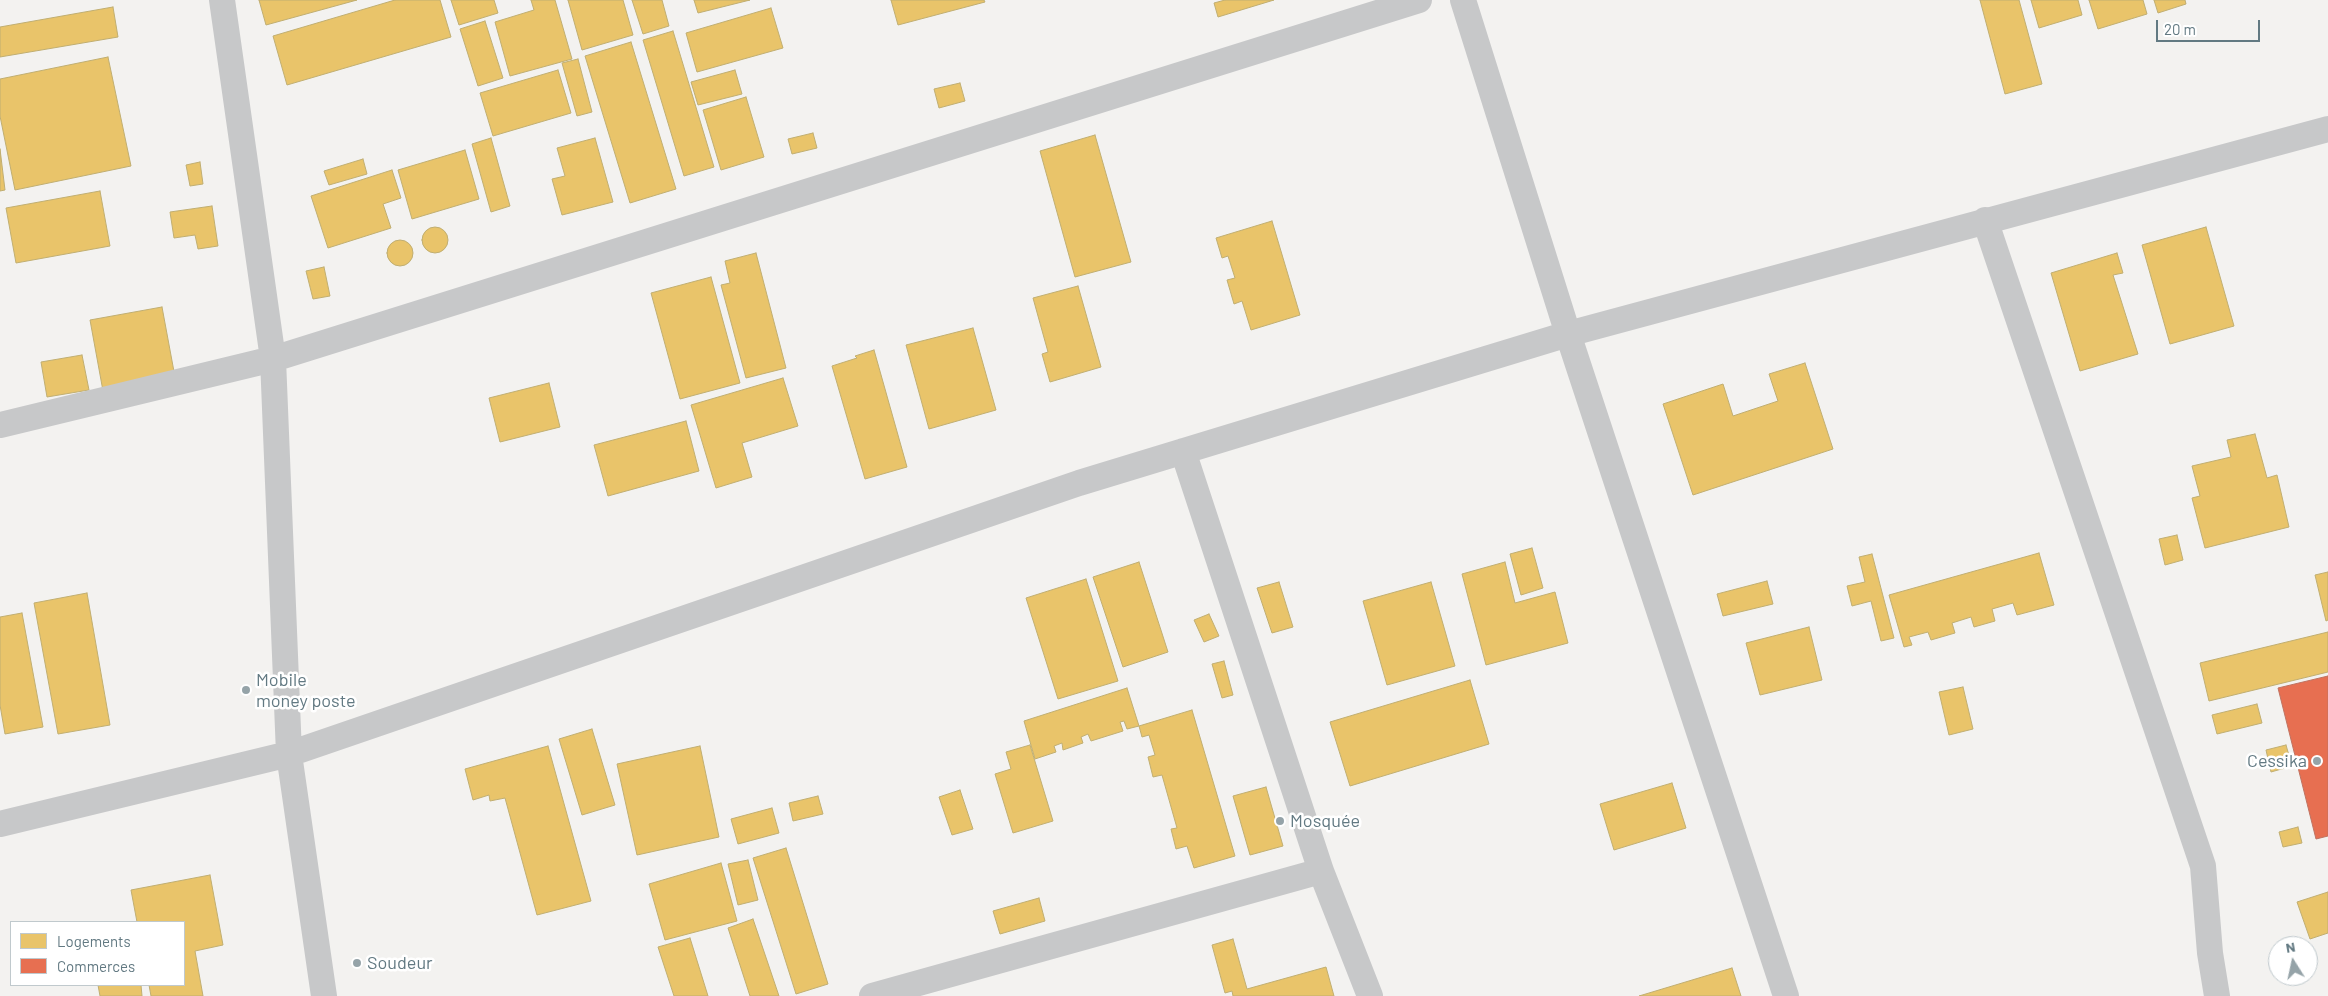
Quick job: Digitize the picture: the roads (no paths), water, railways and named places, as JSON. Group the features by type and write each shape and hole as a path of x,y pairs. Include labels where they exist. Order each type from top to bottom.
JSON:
{"street":[{"path":"222,0 273,358 289,754 324,996"},
{"path":"0,425 273,358 1419,0"},
{"path":"1462,0 1568,334 1786,996"},
{"path":"0,824 289,754 1079,483 1568,334 2328,129"},
{"path":"1986,220 2203,866 2210,952 2217,996"},
{"path":"1183,451 1321,871 1370,996"},
{"path":"872,996 1321,871"}],"place":[{"name":"Mobile money poste","path":"246,690"},
{"name":"Cessika","path":"2317,761"},
{"name":"Mosquée","path":"1280,821"},
{"name":"Soudeur","path":"357,963"}]}
